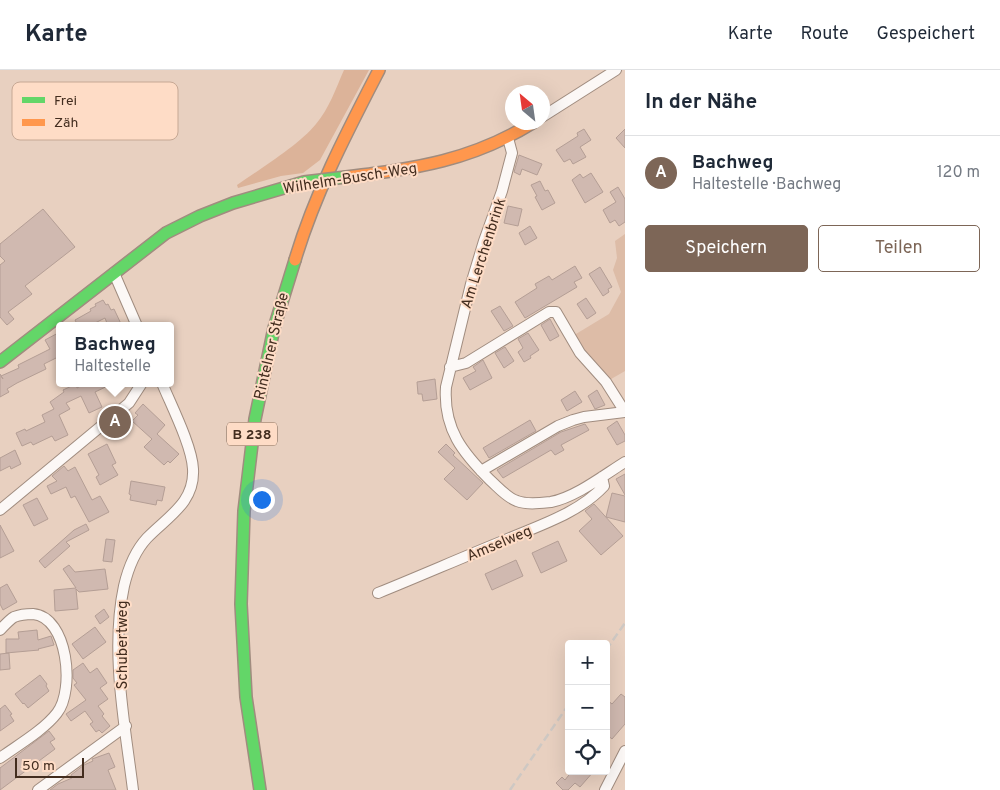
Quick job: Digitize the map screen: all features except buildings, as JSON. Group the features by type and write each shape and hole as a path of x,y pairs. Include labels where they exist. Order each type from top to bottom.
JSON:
{"main road":[{"name":"Rintelner Straße","path":"260,790 250,730 241,623 242,531 246,479 253,429 271,338 300,242 338,147 379,70"},
{"name":"Wilhelm-Busch-Weg","path":"0,362 166,233 194,218 254,195 304,182 416,168 466,155 508,138 521,130"}],"street":[{"path":"550,112 616,70"},
{"name":"Am Lerchenbrink","path":"508,138 512,153 502,191 471,284 446,387 445,401 451,424 460,446 469,459 507,496 519,502 552,502 569,496 625,462"},
{"path":"114,273 135,322"},
{"path":"450,368 466,363 549,312 556,312 580,353 606,382 625,412 572,420 558,426 481,471"},
{"path":"0,510 129,403 139,387"},
{"name":"Schubertweg","path":"133,790 119,674 120,609 124,585 131,562 146,539 177,512 188,497 194,468 190,451 164,387"},
{"name":"Amselweg","path":"378,593 553,520 592,499 604,486 602,477"},
{"path":"0,630 15,617 27,614 39,615 50,621 57,630 64,651 66,693 58,712 46,725 0,758"},
{"path":"38,790 126,726"},
{"path":"606,790 625,751"}],"shaded area":[{"path":"344,70 369,70 320,160 303,173 281,176 238,188 237,185 290,148 309,132 321,118"},
{"path":"625,234 625,371 606,382 571,337 609,314 621,292 613,270 617,258 615,241"}],"railway":[{"path":"610,644 625,623"},
{"path":"510,790 565,710"}],"traffic: fast":[{"path":"304,182 346,177"},
{"path":"0,362 166,233 200,216 233,203 304,182"},
{"path":"260,790 246,697 241,604 244,511 255,419 274,328 295,260"}],"traffic: slow":[{"path":"295,260 322,187 379,70"},
{"path":"346,177 443,161 488,146 520,130"}],"place":[{"name":"Bachweg","path":"115,422"}]}
